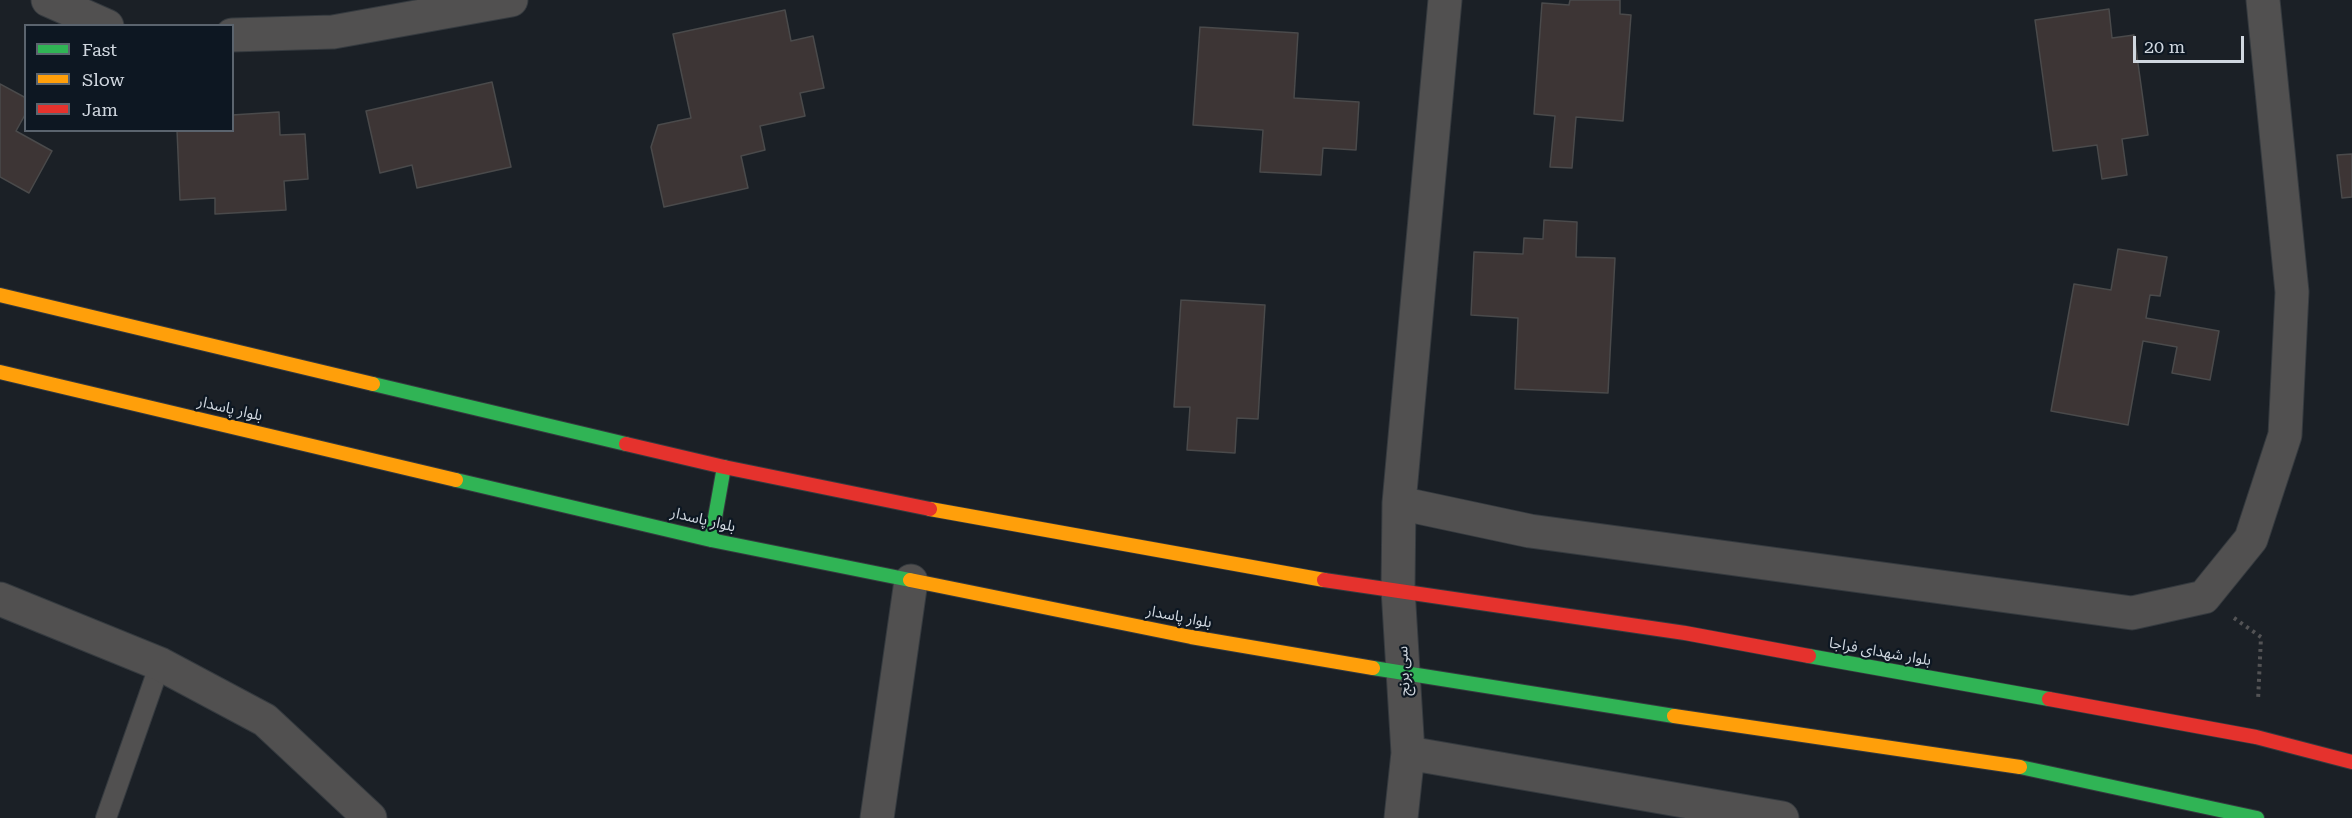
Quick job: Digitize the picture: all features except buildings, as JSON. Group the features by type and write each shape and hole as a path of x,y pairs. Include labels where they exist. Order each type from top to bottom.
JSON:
{"main road":[{"path":"0,295 724,467 982,519 1274,573 1398,589"},
{"name":"بلوار پاسدار","path":"0,372 711,540 1191,637 1405,672"},
{"path":"711,540 724,467"},
{"name":"بلوار شهدای فراجا","path":"1398,589 1685,633 2256,737 2352,762"},
{"path":"1405,672 1549,698 2025,768 2258,818"}],"street":[{"path":"48,0 102,24"},
{"path":"234,35 333,32 511,0"},
{"name":"سی برنج","path":"1401,818 1408,753 1405,672 1398,589 1399,503 1445,0"},
{"path":"1399,503 1530,531 2132,613 2204,597 2251,539 2285,435 2292,291 2263,0"},
{"path":"877,818 911,580"},
{"path":"0,599 160,664 265,720 370,818"},
{"path":"1408,753 1782,818"}],"lane":[{"path":"106,818 160,664"}],"path":[{"path":"2204,597 2261,637 2256,737"}],"traffic: fast":[{"path":"373,384 626,444"},
{"path":"711,540 724,467"},
{"path":"456,480 711,540 910,580"},
{"path":"1809,656 2049,699"},
{"path":"1373,668 1674,716"},
{"path":"2020,767 2257,818"}],"traffic: slow":[{"path":"0,295 373,384"},
{"path":"0,372 456,480"},
{"path":"930,509 1324,580"},
{"path":"910,580 1191,637 1373,668"},
{"path":"1674,716 2020,767"}],"traffic: jam":[{"path":"626,444 724,467 930,509"},
{"path":"1324,580 1685,633 1809,656"},
{"path":"2049,699 2256,737 2352,762"}]}
